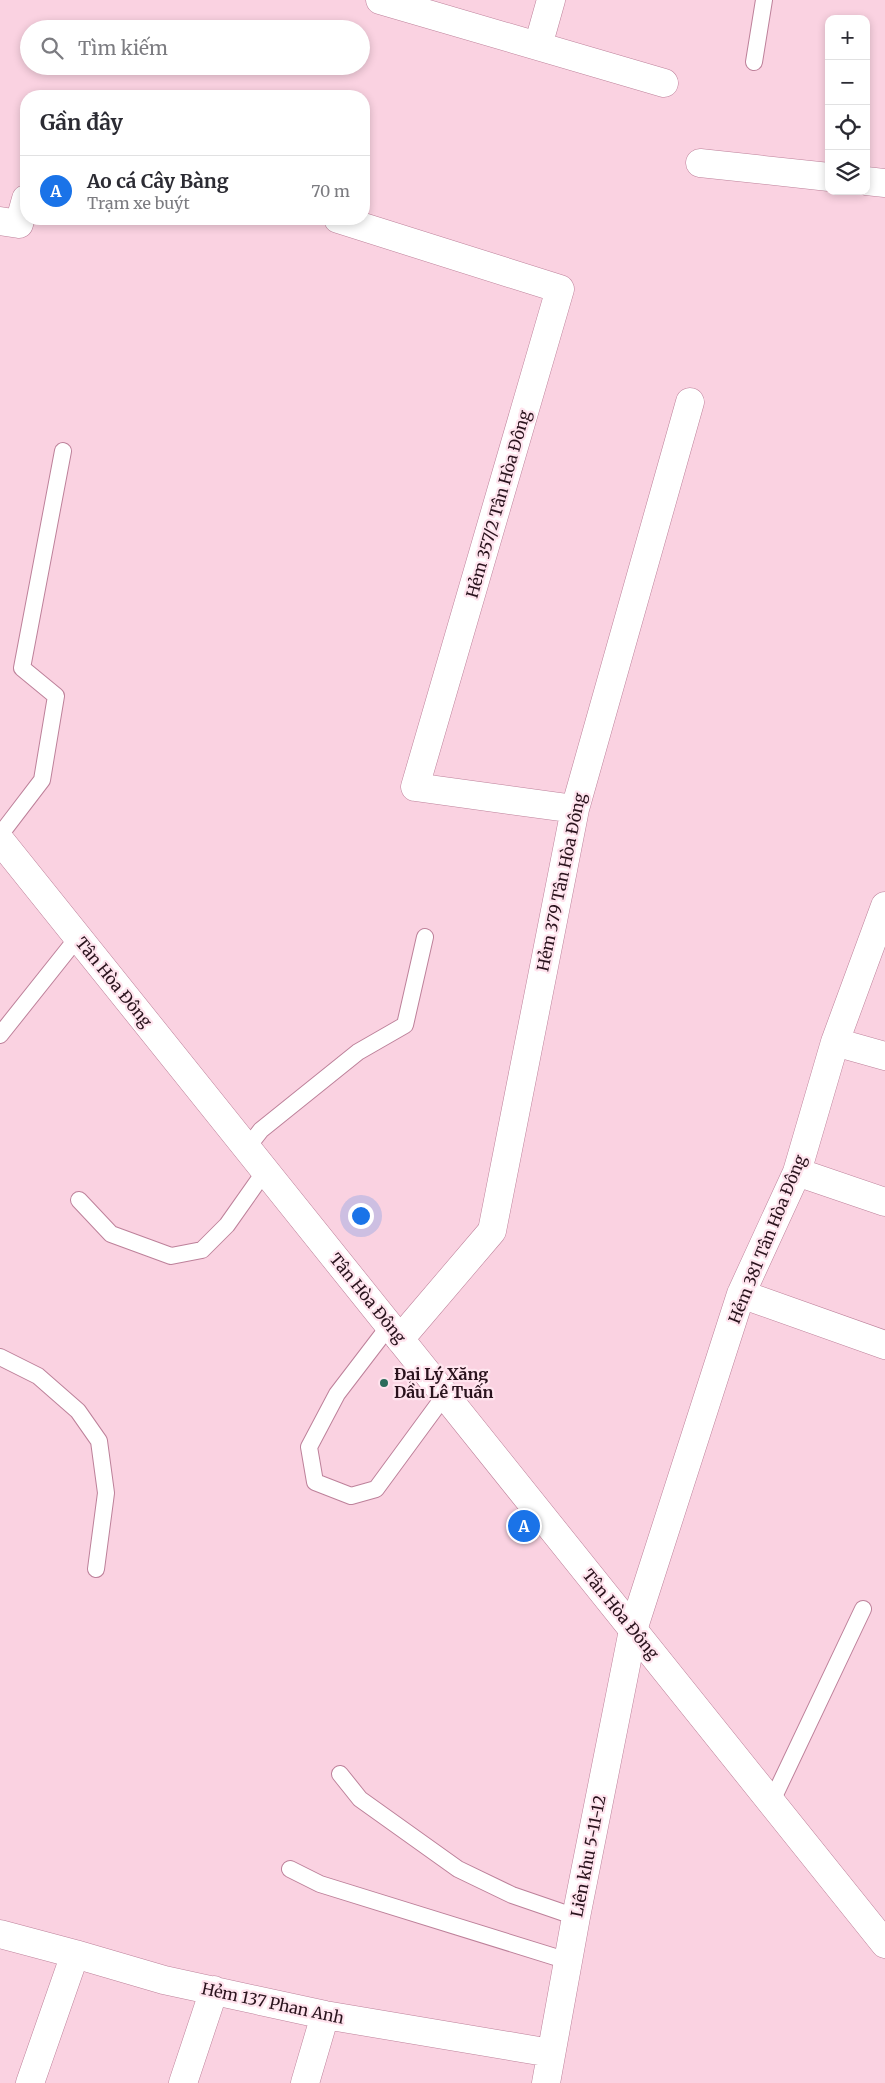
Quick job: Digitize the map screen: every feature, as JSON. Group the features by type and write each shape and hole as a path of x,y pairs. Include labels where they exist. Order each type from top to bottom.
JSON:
{"street":[{"path":"380,0 664,83"},
{"path":"538,46 551,0"},
{"path":"700,163 825,177"},
{"path":"870,181 885,183"},
{"path":"0,221 19,224 20,220"},
{"name":"Hẻm 357/2 Tân Hòa Đông","path":"357,225 560,290 415,787 575,809"},
{"name":"Hẻm 379 Tân Hòa Đông","path":"395,1332 492,1230 575,809 690,402"},
{"name":"Tân Hòa Đông","path":"0,840 885,1944"},
{"name":"Hẻm 381 Tân Hòa Đông","path":"633,1630 741,1294 797,1172 835,1042 885,906"},
{"path":"835,1042 885,1056"},
{"path":"797,1172 885,1202"},
{"path":"741,1294 885,1345"},
{"name":"Liên khu 5-11-12","path":"546,2083 576,1918 633,1630"},
{"name":"Hẻm 137 Phan Anh","path":"0,1934 164,1980 325,2015 551,2053"},
{"path":"30,2083 75,1954"},
{"path":"183,2083 214,1990"},
{"path":"305,2083 325,2015"}],"lane":[{"path":"754,62 764,0"},
{"path":"0,835 42,780 56,696 22,668 63,451"},
{"path":"247,1148 262,1130 358,1052 405,1025 425,936"},
{"path":"0,1035 78,937"},
{"path":"79,1200 111,1234 171,1256 202,1250 227,1225 266,1171"},
{"path":"395,1332 337,1394 309,1447 315,1482 351,1496 376,1490 445,1395"},
{"path":"0,1357 38,1376 78,1411 100,1441 106,1493 96,1569"},
{"path":"771,1802 863,1609"},
{"path":"340,1774 360,1799 458,1869 512,1895 576,1918"},
{"path":"290,1869 320,1884 568,1962"}],"place":[{"name":"Đại Lý Xăng Dầu Lê Tuấn","path":"384,1383"},
{"name":"Ao cá Cây Bàng","path":"524,1526"}]}
